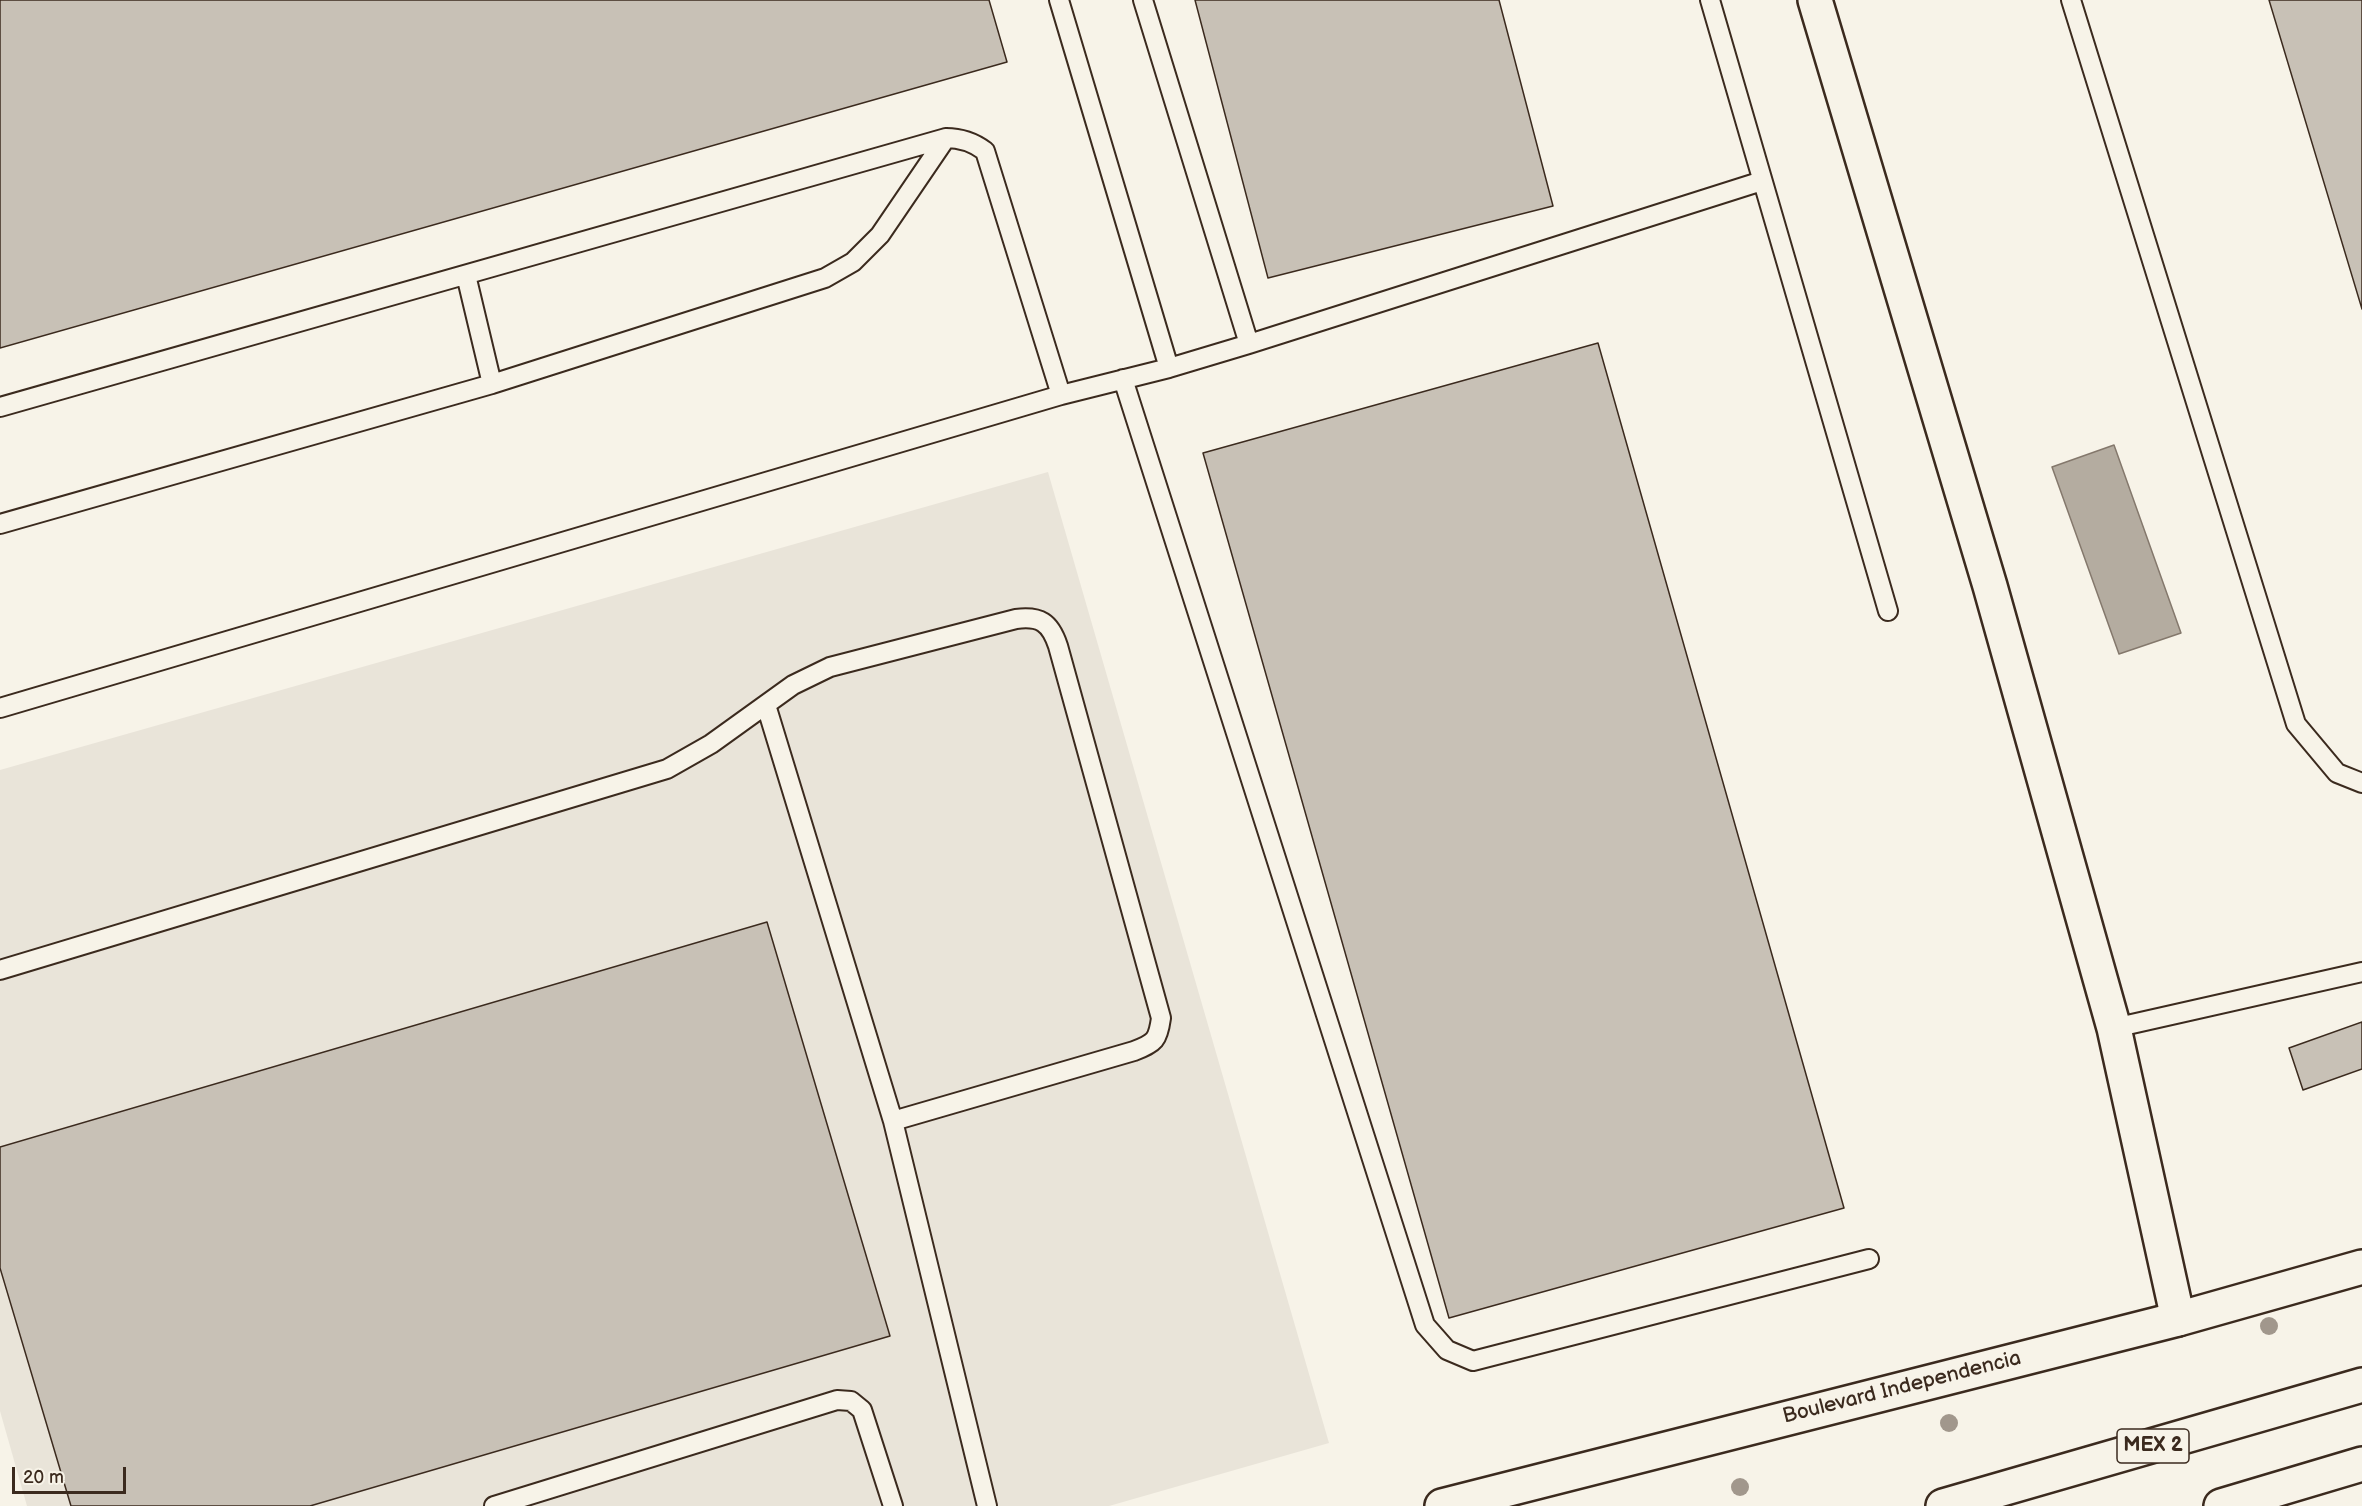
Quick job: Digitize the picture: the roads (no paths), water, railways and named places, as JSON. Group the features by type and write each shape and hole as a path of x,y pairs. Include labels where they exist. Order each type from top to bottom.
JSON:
{"main road":[{"path":"1815,0 1990,586 2114,1028 2178,1318"},
{"name":"Boulevard Independencia","path":"1442,1506 2178,1318 2362,1267"},
{"name":"MEX 2","path":"1944,1506 2362,1385"},
{"path":"2221,1506 2362,1464"}],"lane":[{"path":"1059,0 1169,368"},
{"path":"1143,0 1249,344"},
{"path":"1710,0 1887,611"},
{"path":"2071,0 2296,724 2337,773 2362,783"},
{"path":"0,524 492,384 825,278 853,262 880,235 946,138"},
{"path":"0,407 946,138 958,138 974,143 986,151 1061,396"},
{"path":"0,708 1061,396 1169,368 1762,181"},
{"path":"466,275 492,384"},
{"path":"1123,379 1425,1325 1447,1350 1473,1361 1869,1259"},
{"path":"0,970 667,769 711,744 793,685 830,667 1031,617 1044,622 1053,630 1058,646 1161,1018 1159,1036 1150,1045 1134,1051 893,1121"},
{"path":"766,705 893,1121 987,1506"},
{"path":"2114,1028 2362,972"},
{"path":"494,1506 837,1400 851,1401 862,1410 893,1506"}]}
